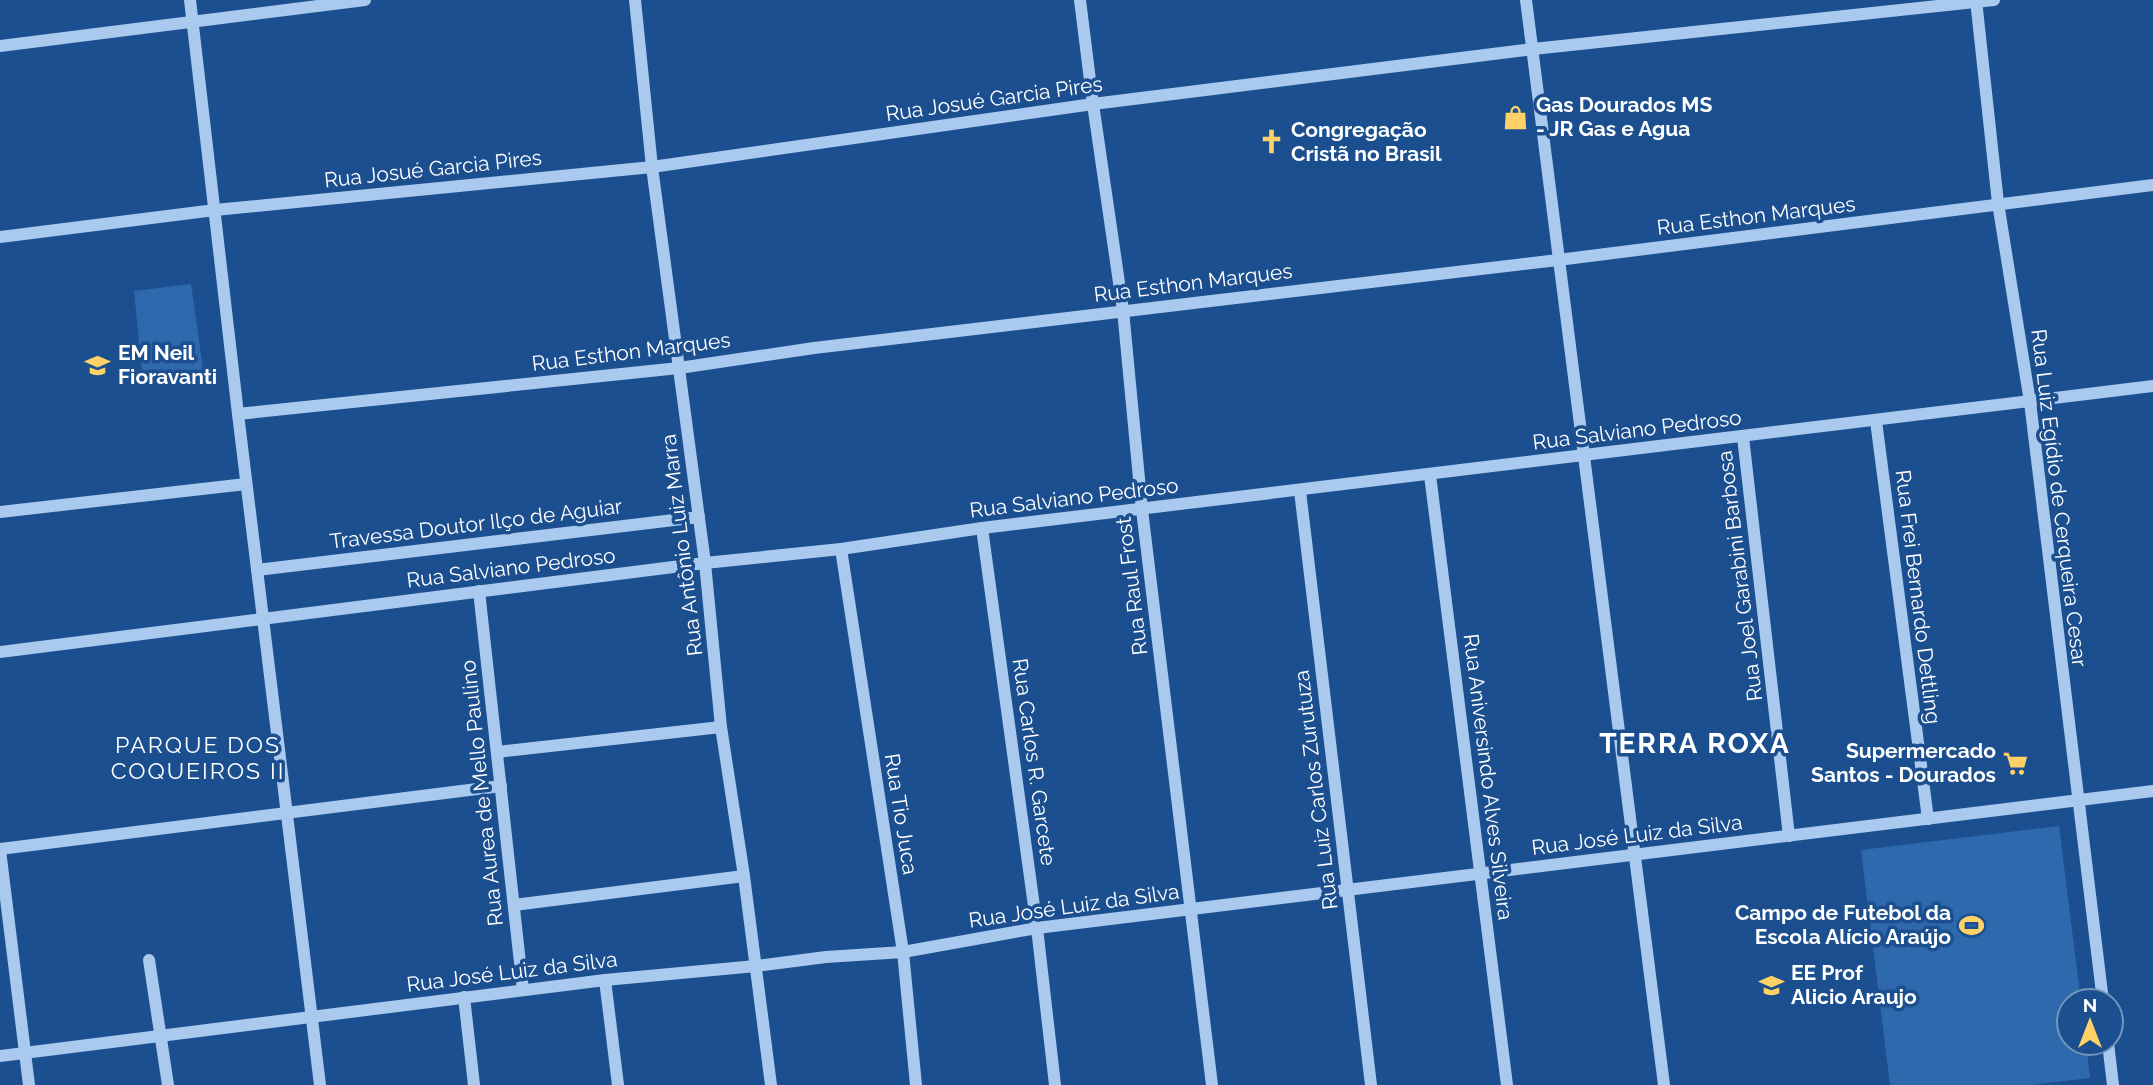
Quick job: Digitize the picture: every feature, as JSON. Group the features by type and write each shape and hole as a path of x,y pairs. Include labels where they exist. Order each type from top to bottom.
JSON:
{"street":[{"path":"190,0 320,1085"},
{"path":"0,46 365,0"},
{"name":"Rua Antônio Luiz Marra","path":"635,0 652,166 705,563 722,727 771,1085"},
{"name":"Rua Raul Frost","path":"1080,0 1123,310 1142,510 1212,1085"},
{"path":"1527,0 1664,1085"},
{"name":"Rua Josué Garcia Pires","path":"0,237 215,210 652,166 1093,104 1533,49 1994,0"},
{"name":"Rua Luiz Egídio de Cerqueira Cesar","path":"1977,1 1998,203 2030,402 2101,987"},
{"name":"Rua Esthon Marques","path":"238,414 679,368 827,346 1558,260 2153,185"},
{"name":"Rua Salviano Pedroso","path":"0,652 705,563 841,549 982,528 2153,386"},
{"name":"Rua Frei Bernardo Dettling","path":"1876,421 1928,819"},
{"name":"Rua Joel Garabini Barbosa","path":"1743,437 1789,836"},
{"name":"Rua Aniversindo Alves Silveira","path":"1430,475 1507,1085"},
{"path":"0,512 246,484"},
{"name":"Rua Luiz Carlos Zurutuza","path":"1300,491 1371,1085"},
{"name":"Travessa Doutor Ilço de Aguiar","path":"257,570 699,517"},
{"name":"Rua Carlos R. Garcete","path":"982,528 1037,928 1055,1085"},
{"name":"Rua Tio Juca","path":"841,549 903,952 916,1085"},
{"name":"Rua Aurea de Mello Paulino","path":"479,591 523,990"},
{"path":"497,752 722,727"},
{"path":"29,1085 0,850 501,786"},
{"name":"Rua José Luiz da Silva","path":"0,1056 605,980 826,957 903,952 1037,928 1191,908 2153,791"},
{"path":"514,905 744,876"},
{"path":"149,960 168,1085"},
{"path":"605,980 618,1085"},
{"path":"464,997 474,1085"},
{"path":"2110,1057 2113,1085"}],"shaded area":[{"path":"191,284 204,376 143,383 134,291"},
{"name":"Campo de Futebol da Escola Alício Araújo","path":"2059,826 2079,987 2055,987 2055,1057 2088,1057 2090,1078 2030,1085 1890,1085 1861,850"}],"place":[{"name":"Gas Dourados MS - JR Gas e Agua","path":"1516,117"},
{"name":"Congregação Cristã no Brasil","path":"1271,142"},
{"name":"EM Neil Fioravanti","path":"98,365"},
{"name":"Supermercado Santos - Dourados","path":"2016,763"},
{"name":"Campo de Futebol da Escola Alício Araújo","path":"1971,925"},
{"name":"EE Prof Alicio Araujo","path":"1771,985"}],"district":[{"name":"TERRA ROXA","path":"1695,743"},
{"name":"PARQUE DOS COQUEIROS II","path":"198,758"}]}
